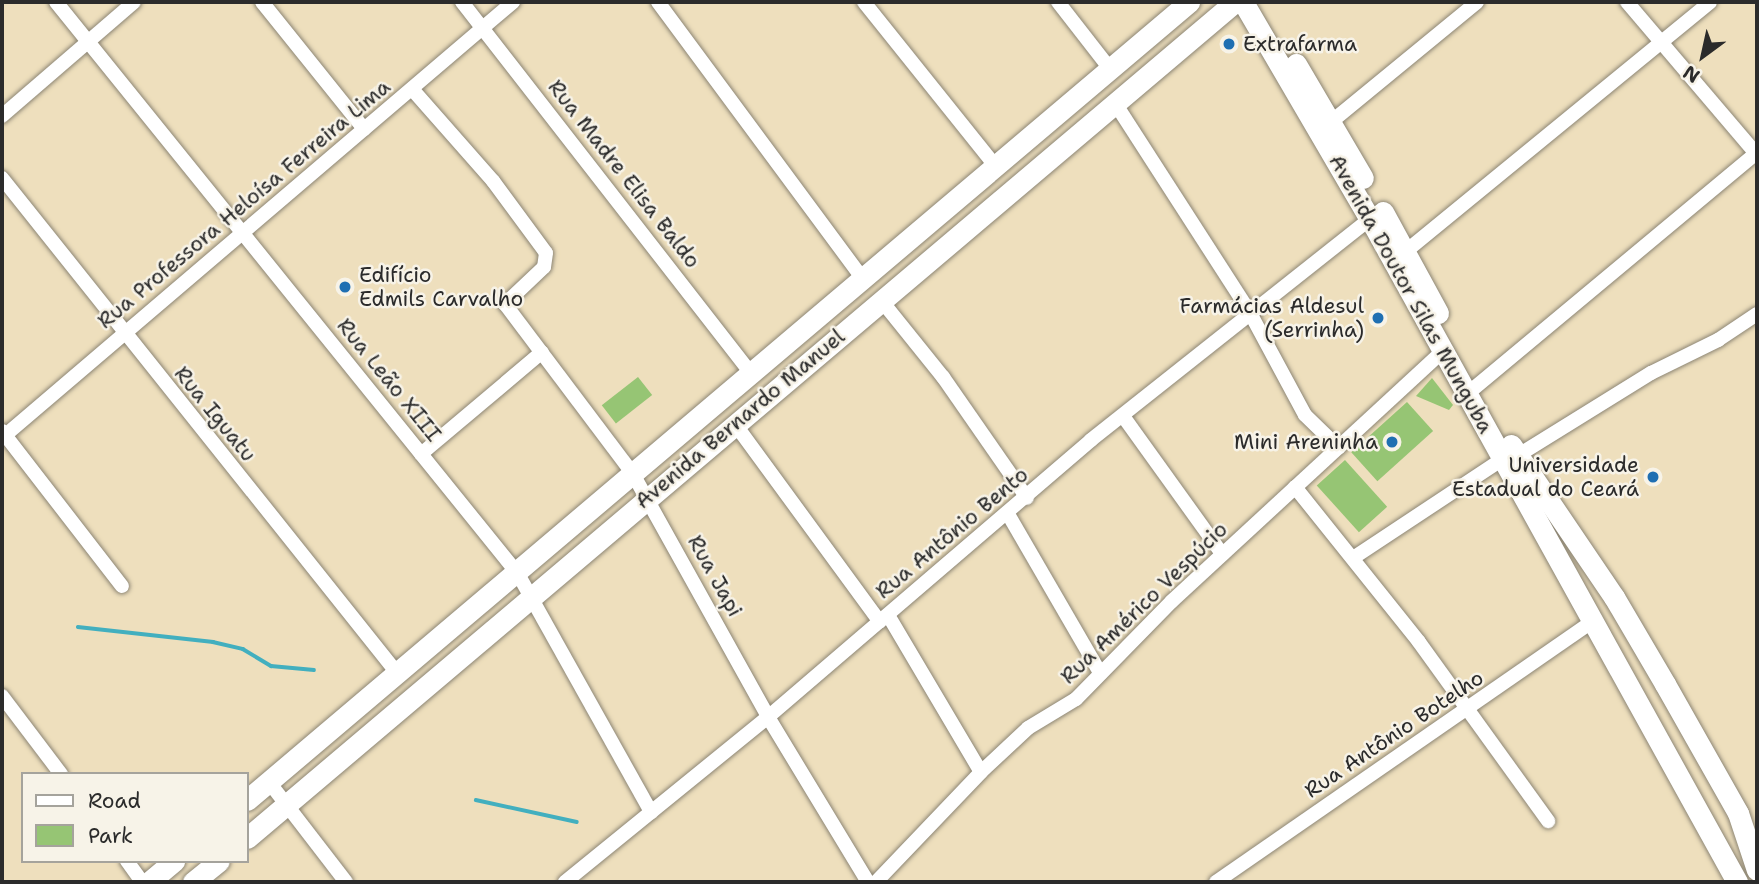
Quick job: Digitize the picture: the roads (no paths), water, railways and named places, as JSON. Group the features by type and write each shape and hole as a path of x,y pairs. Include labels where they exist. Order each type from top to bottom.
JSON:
{"main road":[{"name":"Avenida Bernardo Manuel","path":"248,799 1189,2"},
{"name":"Avenida Bernardo Manuel","path":"248,837 646,497 1235,2"},
{"name":"Avenida Doutor Silas Munguba","path":"1243,2 1370,219 1443,351 1472,390"},
{"name":"Avenida Doutor Silas Munguba","path":"1260,2 1405,252 1472,390 1737,882"},
{"name":"Avenida Doutor Silas Munguba","path":"1510,457 1614,597 1734,806 1757,870"},
{"path":"1594,620 1614,597"},
{"path":"1669,754 1691,769 1713,808 1734,806"},
{"path":"149,882 172,863"},
{"path":"193,882 217,863"}],"street":[{"name":"Rua Leão XIII","path":"56,2 518,573 651,812"},
{"path":"2,116 135,2"},
{"path":"262,2 364,128"},
{"name":"Rua Madre Elisa Baldo","path":"462,2 752,374"},
{"name":"Rua Professora Heloísa Ferreira Lima","path":"3,435 513,2"},
{"path":"658,2 863,280"},
{"path":"864,2 996,167"},
{"path":"1058,2 1111,70"},
{"path":"1331,122 1477,2"},
{"path":"1472,390 1757,153 1627,2"},
{"path":"1405,252 1710,2"},
{"name":"Rua Japi","path":"412,89 493,181 547,261 505,304 634,474 768,717 868,882"},
{"path":"1115,103 1249,312 1305,415 1339,448"},
{"name":"Rua Iguatu","path":"2,178 123,335 398,674"},
{"name":"Rua Antônio Bento","path":"565,882 768,717 1249,312 1370,219"},
{"path":"881,300 943,377 1027,498"},
{"path":"1353,558 1510,457 1651,373 1718,340 1757,314"},
{"name":"Rua Américo Vespúcio","path":"876,882 981,772 1028,729 1060,713 1222,554 1443,351"},
{"path":"421,454 542,352"},
{"path":"1123,416 1222,554"},
{"path":"735,424 884,618 981,772"},
{"path":"3,435 122,586"},
{"path":"1295,487 1353,558 1548,821"},
{"path":"1009,514 1100,673"},
{"name":"Rua Antônio Botelho","path":"1216,882 1594,620"},
{"path":"2,696 59,772"},
{"path":"269,782 346,882"},
{"path":"128,863 142,882"}],"waterway":[{"path":"78,627 213,642 243,649 271,666 314,670"},
{"path":"476,800 577,822"}],"place":[{"name":"Extrafarma","path":"1229,44"},
{"name":"Edifício Edmils Carvalho","path":"345,287"},
{"name":"Farmácias Aldesul (Serrinha)","path":"1378,318"},
{"name":"Mini Areninha","path":"1392,442"},
{"name":"Universidade Estadual do Ceará","path":"1653,477"}]}
